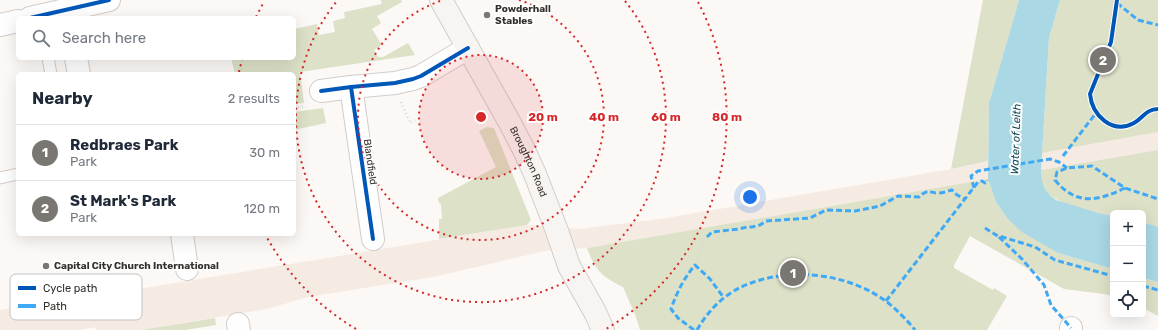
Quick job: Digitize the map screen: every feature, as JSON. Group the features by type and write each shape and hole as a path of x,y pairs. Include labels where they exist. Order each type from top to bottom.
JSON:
{"main road":[{"name":"Broughton Road","path":"441,0 511,125 535,174 569,266 595,312 603,330"}],"street":[{"path":"47,16 67,14 109,0"},
{"path":"0,25 16,21"},
{"path":"321,91 412,80 468,48"},
{"path":"76,60 79,72"},
{"name":"Blandfield","path":"351,87 373,239"},
{"path":"182,236 187,269"}],"lane":[{"path":"48,60 51,72"},
{"path":"0,178 16,174"}],"path":[{"path":"395,83 410,123 415,120"},
{"path":"958,208 985,228"},
{"path":"695,265 700,257 707,237"}],"shaded area":[{"path":"1158,132 1158,150 587,248 545,251 433,277 308,297 267,309 141,330 96,330 95,327 79,330 0,330 0,310 10,308 10,320 142,320 142,288 527,225 578,229 660,219"}],"green space":[{"path":"381,0 401,0 402,2 377,16 381,23 372,29 382,45 374,50 378,57 383,57 408,43 415,55 300,72 304,103 296,104 296,72 234,72 232,60 296,60 296,29 317,24 319,35 335,32 333,21 345,18 344,12 382,4"},
{"path":"983,0 1019,0 989,103 988,161 951,169"},
{"path":"1060,0 1158,0 1158,132 1042,153 1049,38"},
{"path":"323,108 326,123 296,130 296,112"},
{"path":"487,127 494,128 531,220 527,225 439,239 439,219 442,219 441,204 439,203 438,198 496,167 479,131"},
{"path":"1158,150 1158,227 1146,223 1146,210 1110,210 1110,215 1087,210 1058,200 1051,196 1044,188 1041,178 1041,170"},
{"path":"988,179 996,202 1007,218 1058,253 1110,268 1110,295 1064,289 970,236 954,265 954,268 993,290 994,288 1007,296 987,330 640,330 623,287 610,280 600,272 593,262 587,248"},
{"path":"1146,279 1158,282 1158,316 1146,310"},
{"path":"215,318 216,325 185,330 141,330"}],"water":[{"name":"Water of Leith","path":"1019,0 1060,0 1049,38 1041,170 1042,179 1046,190 1056,200 1110,215 1110,268 1058,253 1022,232 1007,218 996,202 988,179 989,103"},
{"path":"1146,223 1158,227 1158,282 1146,279"}],"marked path":[{"path":"1117,3 1138,20 1158,25"},
{"path":"1063,156 1096,113"},
{"path":"974,188 971,176 978,171 1050,159 1059,162 1067,168"},
{"path":"1125,188 1106,196 1088,199 1071,194 1055,180 1057,172 1067,168 1092,166 1125,188 1158,199"},
{"path":"886,301 978,182 982,181 985,183 987,180"},
{"path":"707,237 712,232 752,227 760,225 766,221 810,218 826,210 855,211 880,206 898,196 919,197 927,192 940,193 952,190 957,195 965,199"},
{"path":"985,228 996,235 1035,247 1055,260 1110,275"},
{"path":"999,237 1022,259 1044,285 1051,305 1071,328"},
{"path":"694,330 678,318 671,309 681,286 695,265 710,279 724,298"},
{"path":"697,330 713,308 734,291 751,283 785,275 821,276 839,279 856,285 872,292 887,302 915,330"},
{"path":"1146,287 1158,290"}],"cycle path":[{"path":"39,16 109,0"},
{"path":"1117,0 1111,42 1090,94 1092,102 1099,116 1104,121 1111,125 1118,126 1126,126 1134,123 1150,110 1158,109"},
{"path":"321,91 395,83 413,79 421,76 468,48"},
{"path":"351,87 373,239"}],"place":[{"name":"Powderhall Stables","path":"487,15"},
{"name":"St Mark's Park","path":"1103,60"},
{"name":"Capital City Church International","path":"46,266"},
{"name":"Redbraes Park","path":"793,273"}]}
